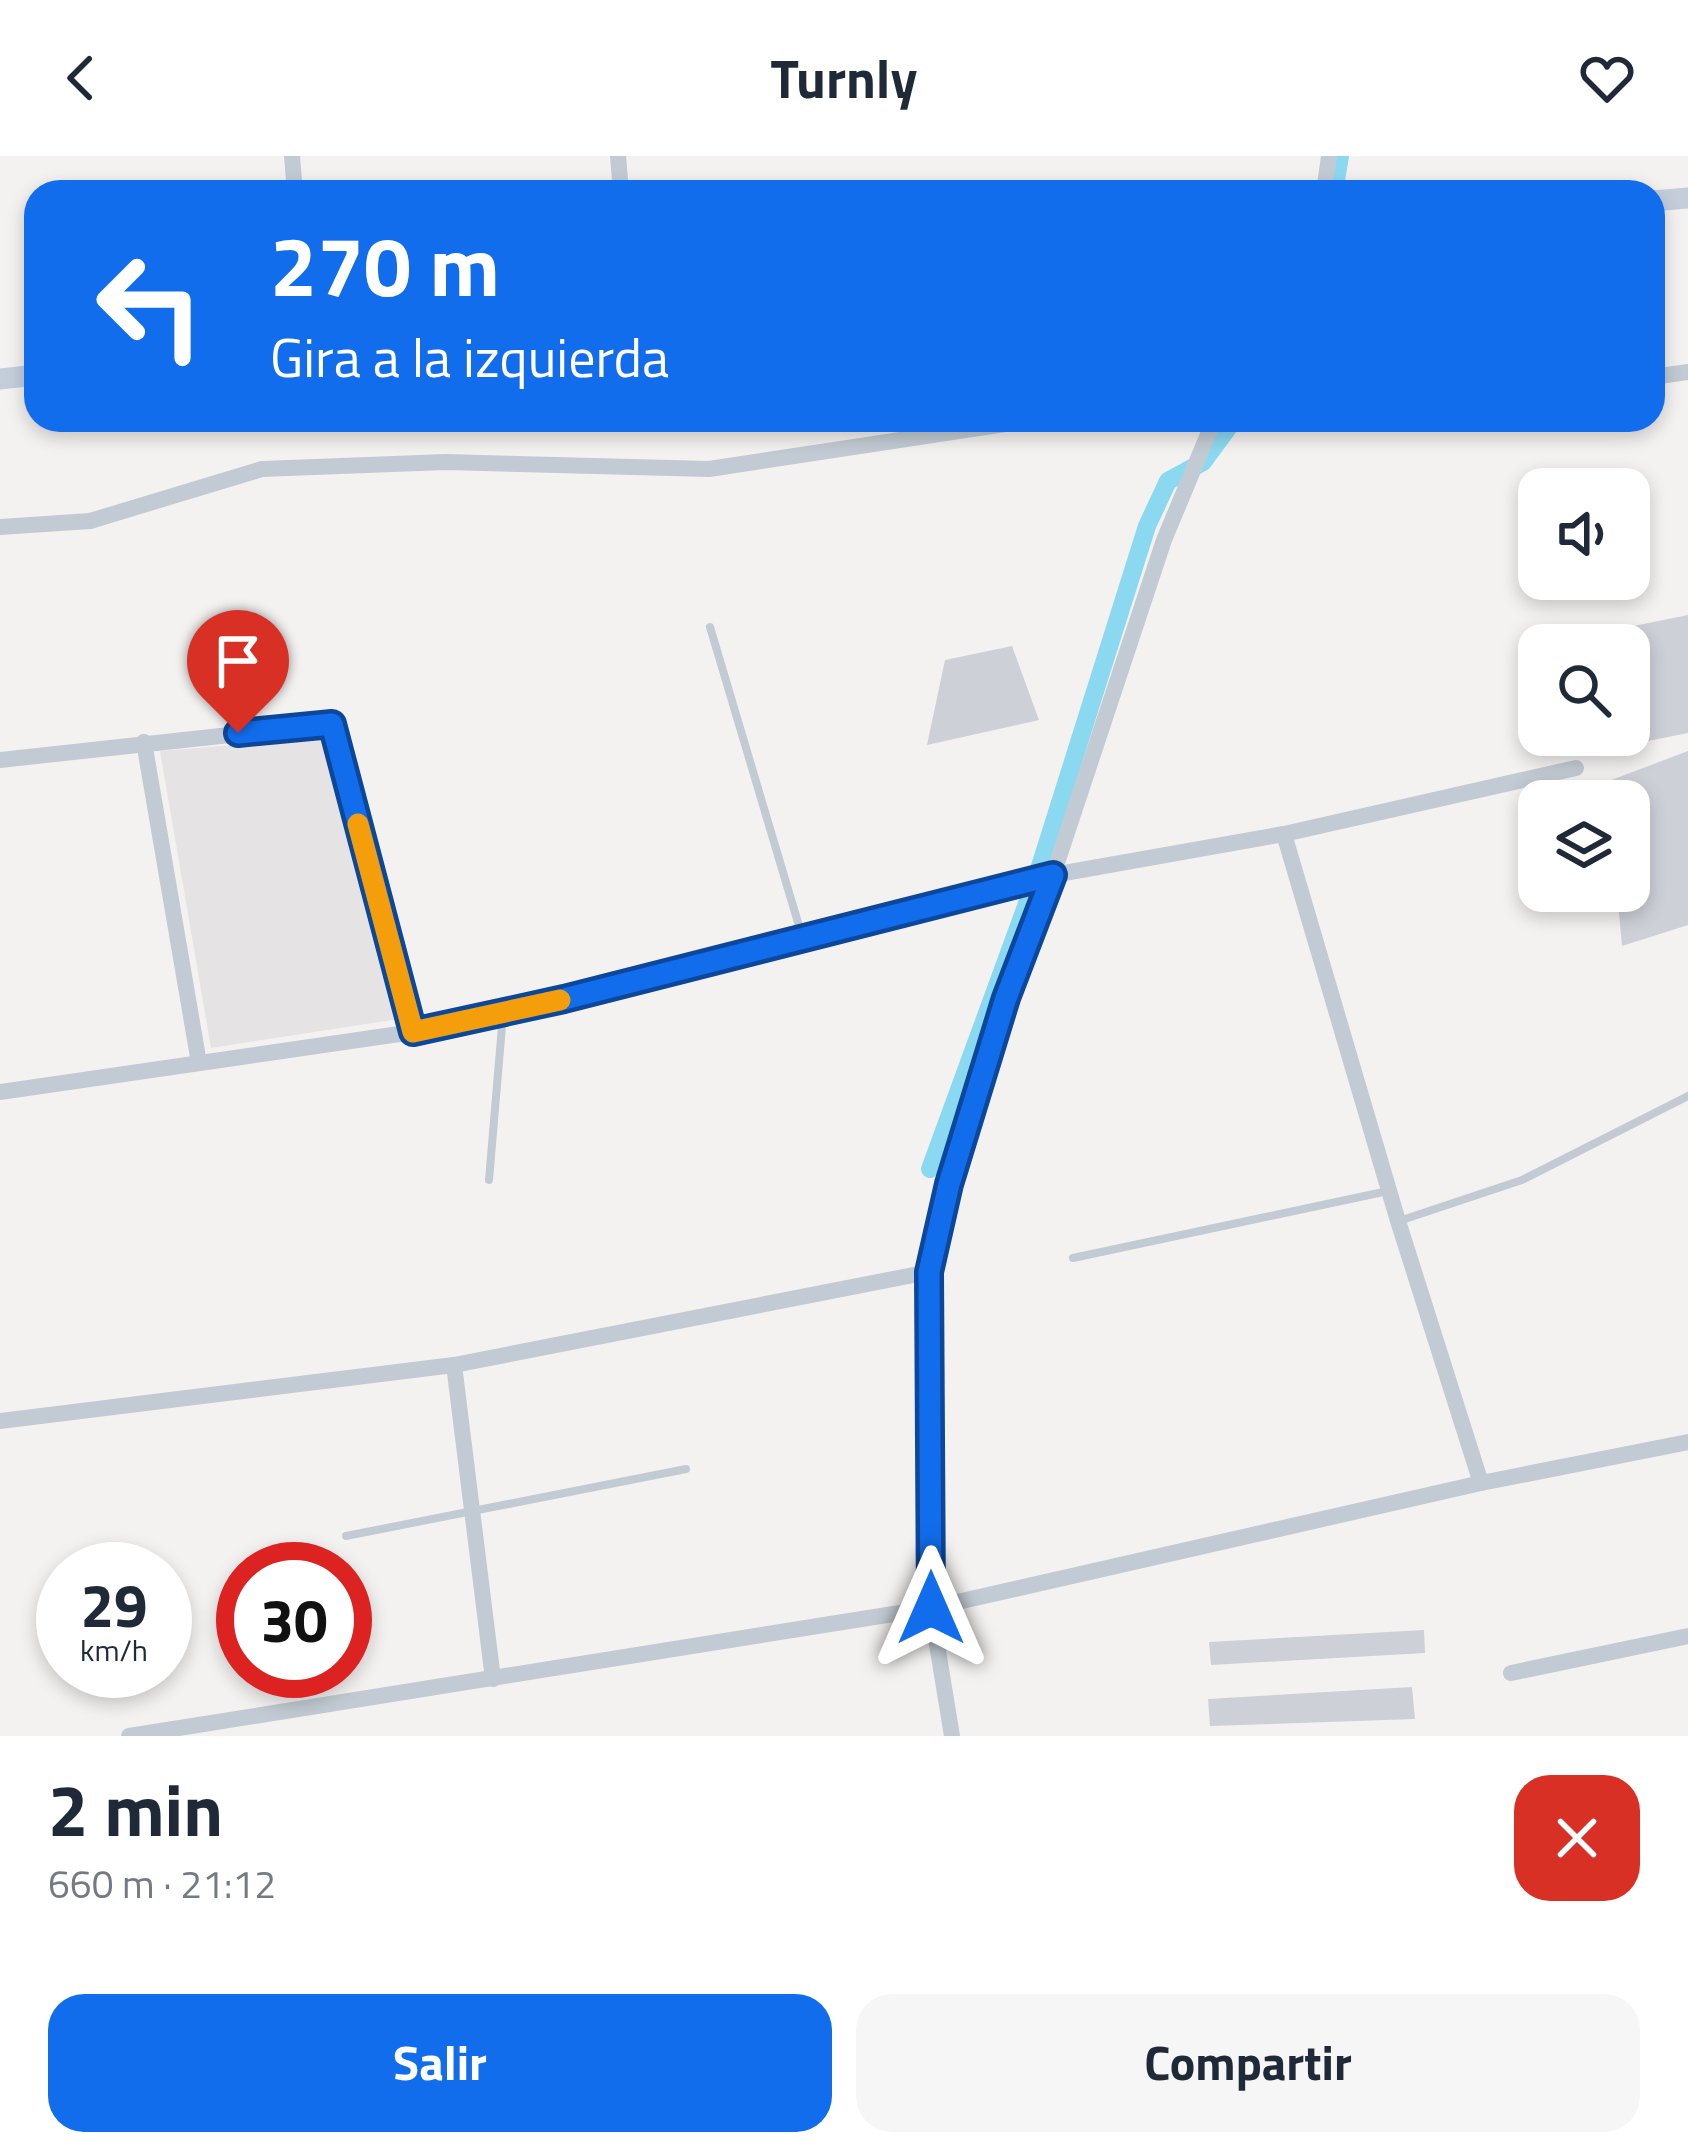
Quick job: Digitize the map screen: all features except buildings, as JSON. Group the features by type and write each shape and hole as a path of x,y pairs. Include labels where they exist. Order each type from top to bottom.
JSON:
{"street":[{"path":"0,527 90,521 262,469 446,462 709,469 953,432"},
{"path":"952,1736 931,1608 929,1272 949,1184 1006,998 1053,875 1164,540 1209,432"},
{"path":"0,760 332,724 413,1032"},
{"path":"144,742 199,1063"},
{"path":"0,1092 413,1032 1053,875 1284,833 1576,768"},
{"path":"1284,833 1481,1483"},
{"path":"0,1420 454,1365 929,1272"},
{"path":"454,1365 493,1678"},
{"path":"129,1736 931,1608 1481,1483 1688,1442"},
{"path":"1511,1673 1688,1636"}],"lane":[{"path":"710,626 802,936"},
{"path":"489,1180 503,1012"},
{"path":"1398,1221 1522,1180 1688,1096"},
{"path":"1073,1258 1389,1191"},
{"path":"346,1536 686,1469"}],"shaded area":[{"path":"323,738 399,1019 211,1048 160,751"}],"waterway":[{"path":"1336,180 1340,156"},
{"path":"930,1169 1036,879 1147,526 1168,481 1203,462 1225,432"}],"slow traffic":[{"path":"358,824 413,1032 560,1000"}],"route":[{"path":"238,733 332,724 413,1032 564,999 1053,875 1006,998 949,1184 929,1272 931,1608"}]}
